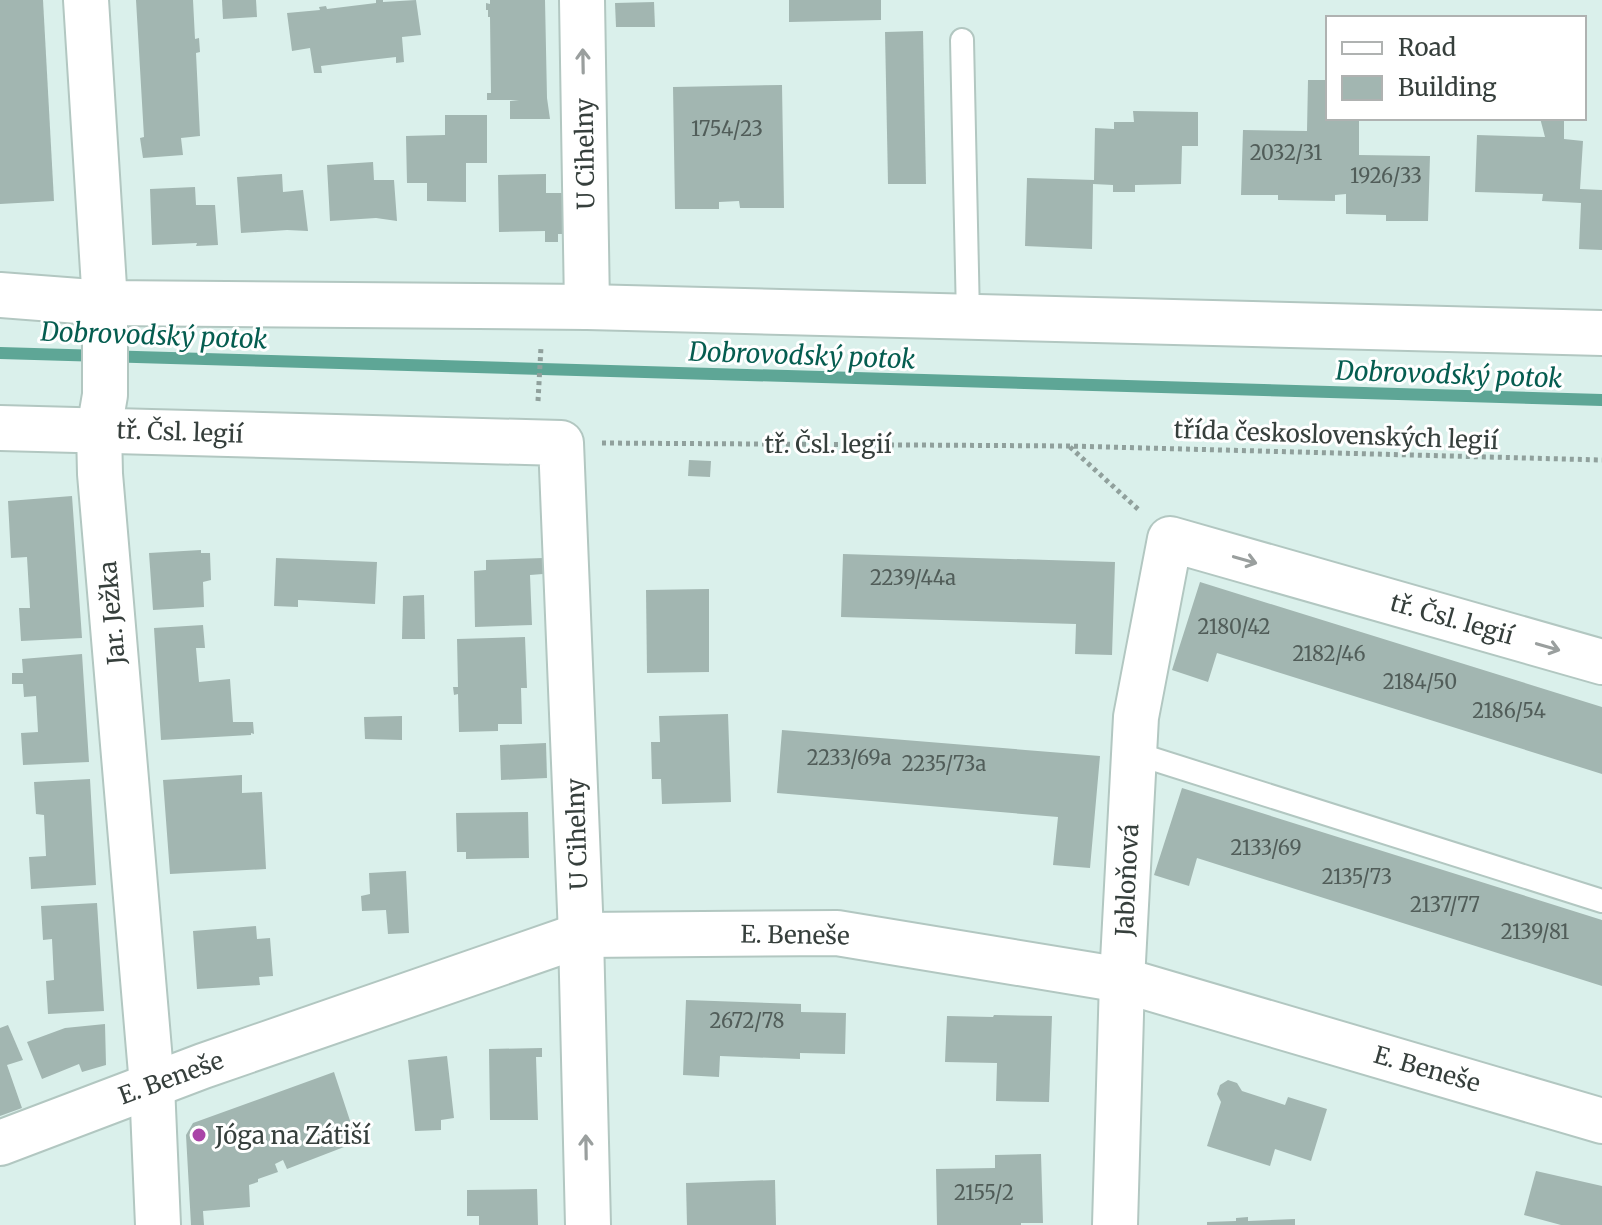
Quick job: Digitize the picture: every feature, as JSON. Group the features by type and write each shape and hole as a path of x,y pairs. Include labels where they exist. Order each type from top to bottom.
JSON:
{"street":[{"name":"Jar. Ježka","path":"86,0 104,321 100,474 152,1085 158,1225"},
{"name":"U Cihelny","path":"582,0 587,307"},
{"path":"0,295 104,321 587,307 1602,333"},
{"name":"tř. Čsl. legií","path":"0,428 102,412 561,443"},
{"name":"U Cihelny","path":"561,443 581,935 588,1225"},
{"name":"tř. Čsl. legií","path":"1170,539 1602,662"},
{"name":"Jabloňová","path":"1115,1225 1122,980 1136,717 1170,539"},
{"name":"E. Beneše","path":"0,1143 152,1085 581,935 837,933 1122,980 1602,1121"}],"lane":[{"path":"962,40 968,317"},
{"path":"1134,753 1602,901"}],"path":[{"path":"538,402 541,351"},
{"name":"tř. Čsl. legií","path":"561,443 1069,446"},
{"path":"1069,446 1170,539"},
{"name":"třída československých legií","path":"1069,446 1602,460"}],"building":[{"path":"0,0 43,0 54,201 0,204"},
{"path":"136,0 193,0 195,39 199,38 200,52 196,53 200,136 181,138 183,155 143,158"},
{"path":"222,0 256,0 257,17 223,19"},
{"path":"376,0 416,0 421,35 402,37 404,62 396,63 396,57 361,61 321,66 322,73 314,73 310,48 292,51 287,13 320,10 319,7 326,6 327,9 376,3"},
{"path":"490,0 545,0 550,119 510,119 510,101 519,100 487,100 487,93 491,93 490,17 486,3 490,4"},
{"path":"789,0 881,0 881,20 789,22"},
{"path":"654,2 655,27 616,27 615,3"},
{"path":"923,31 926,184 888,184 885,32"},
{"path":"1308,80 1326,80 1326,120 1359,120 1359,155 1430,156 1428,221 1386,221 1386,215 1346,214 1346,194 1335,195 1335,201 1278,200 1278,195 1241,195 1243,130 1307,131"},
{"path":"782,85 784,208 740,208 739,201 719,202 719,209 675,209 673,87"},
{"path":"1133,111 1198,112 1198,146 1182,146 1181,184 1135,185 1135,192 1113,192 1113,185 1093,184 1092,249 1025,246 1027,178 1094,180 1095,128 1114,129 1114,122 1134,122"},
{"path":"445,115 487,115 487,163 466,163 466,202 427,201 427,183 407,183 406,136 445,135"},
{"path":"1541,120 1564,120 1564,139 1583,141 1580,189 1602,190 1602,250 1579,249 1581,203 1542,201 1543,194 1475,192 1477,135 1545,137"},
{"path":"373,162 374,180 394,180 397,221 376,218 330,221 327,165"},
{"path":"282,174 283,192 303,190 308,231 241,233 237,177"},
{"path":"546,174 546,193 564,193 566,234 558,234 558,242 545,242 545,231 499,232 498,175"},
{"path":"195,187 196,205 215,205 218,245 152,245 150,189"},
{"path":"689,460 711,461 710,477 688,476"},
{"path":"72,496 82,638 21,641 19,608 30,608 27,557 11,558 8,501"},
{"path":"201,550 201,553 210,553 211,580 203,582 204,607 153,610 149,553"},
{"path":"843,554 1115,562 1112,655 1075,654 1076,624 841,617"},
{"path":"276,558 377,562 375,604 298,600 298,607 274,606"},
{"path":"543,558 543,574 530,575 532,625 475,627 474,571 486,570 486,560"},
{"path":"1200,582 1602,707 1602,774 1217,653 1208,682 1172,670"},
{"path":"709,589 709,672 647,673 646,590"},
{"path":"424,595 425,639 402,639 403,596"},
{"path":"203,625 205,648 196,648 199,682 230,679 233,722 253,722 254,734 161,740 154,628"},
{"path":"525,637 527,688 521,688 522,724 498,724 498,731 459,732 458,694 454,695 453,687 458,687 457,639"},
{"path":"82,654 89,762 23,765 21,733 38,732 36,696 24,697 23,684 12,684 12,673 23,673 22,659"},
{"path":"728,714 731,802 662,804 661,779 652,779 651,742 660,742 659,716"},
{"path":"402,716 402,740 365,739 364,717"},
{"path":"782,730 1100,756 1090,868 1053,865 1058,817 777,793"},
{"path":"546,743 547,778 501,780 500,745"},
{"path":"242,775 242,793 262,792 266,869 170,874 163,780"},
{"path":"90,779 96,885 31,889 29,857 46,856 44,815 36,814 34,782"},
{"path":"1182,788 1602,920 1602,986 1197,858 1189,886 1154,875"},
{"path":"528,812 529,858 466,859 466,852 457,852 456,813"},
{"path":"406,871 409,933 388,934 386,910 362,911 361,896 370,894 369,873"},
{"path":"97,903 104,1011 48,1014 46,981 54,980 52,939 43,940 41,906"},
{"path":"256,926 257,939 270,938 273,976 259,977 260,985 197,989 193,931"},
{"path":"686,1000 801,1004 801,1012 846,1013 845,1054 800,1053 800,1059 720,1056 719,1077 683,1075"},
{"path":"947,1016 1052,1016 1049,1102 996,1101 997,1063 945,1062"},
{"path":"105,1024 106,1065 82,1072 79,1064 42,1079 27,1042 65,1028"},
{"path":"8,1025 23,1060 7,1065 22,1108 0,1116 0,1028"},
{"path":"542,1048 542,1057 536,1057 538,1120 490,1120 489,1049"},
{"path":"447,1056 454,1118 441,1120 441,1130 415,1131 408,1060"},
{"path":"334,1072 357,1142 287,1169 283,1160 275,1164 278,1172 249,1185 250,1207 203,1211 204,1225 191,1225 186,1135 193,1123"},
{"path":"1228,1080 1237,1083 1242,1091 1285,1105 1288,1097 1327,1109 1311,1161 1275,1149 1270,1166 1207,1146 1221,1102 1217,1094 1220,1085"},
{"path":"1041,1154 1043,1223 937,1225 936,1169 995,1168 995,1155"},
{"path":"1536,1171 1602,1186 1602,1225 1561,1225 1524,1215"},
{"path":"775,1180 776,1225 687,1225 686,1183"},
{"path":"537,1189 538,1225 479,1225 479,1216 467,1216 467,1190"},
{"path":"1248,1217 1248,1221 1295,1219 1295,1225 1207,1225 1207,1222 1236,1221 1236,1218"}],"waterway":[{"name":"Dobrovodský potok","path":"0,353 1602,400"}],"place":[{"name":"Jóga na Zátiší","path":"199,1135"}]}
